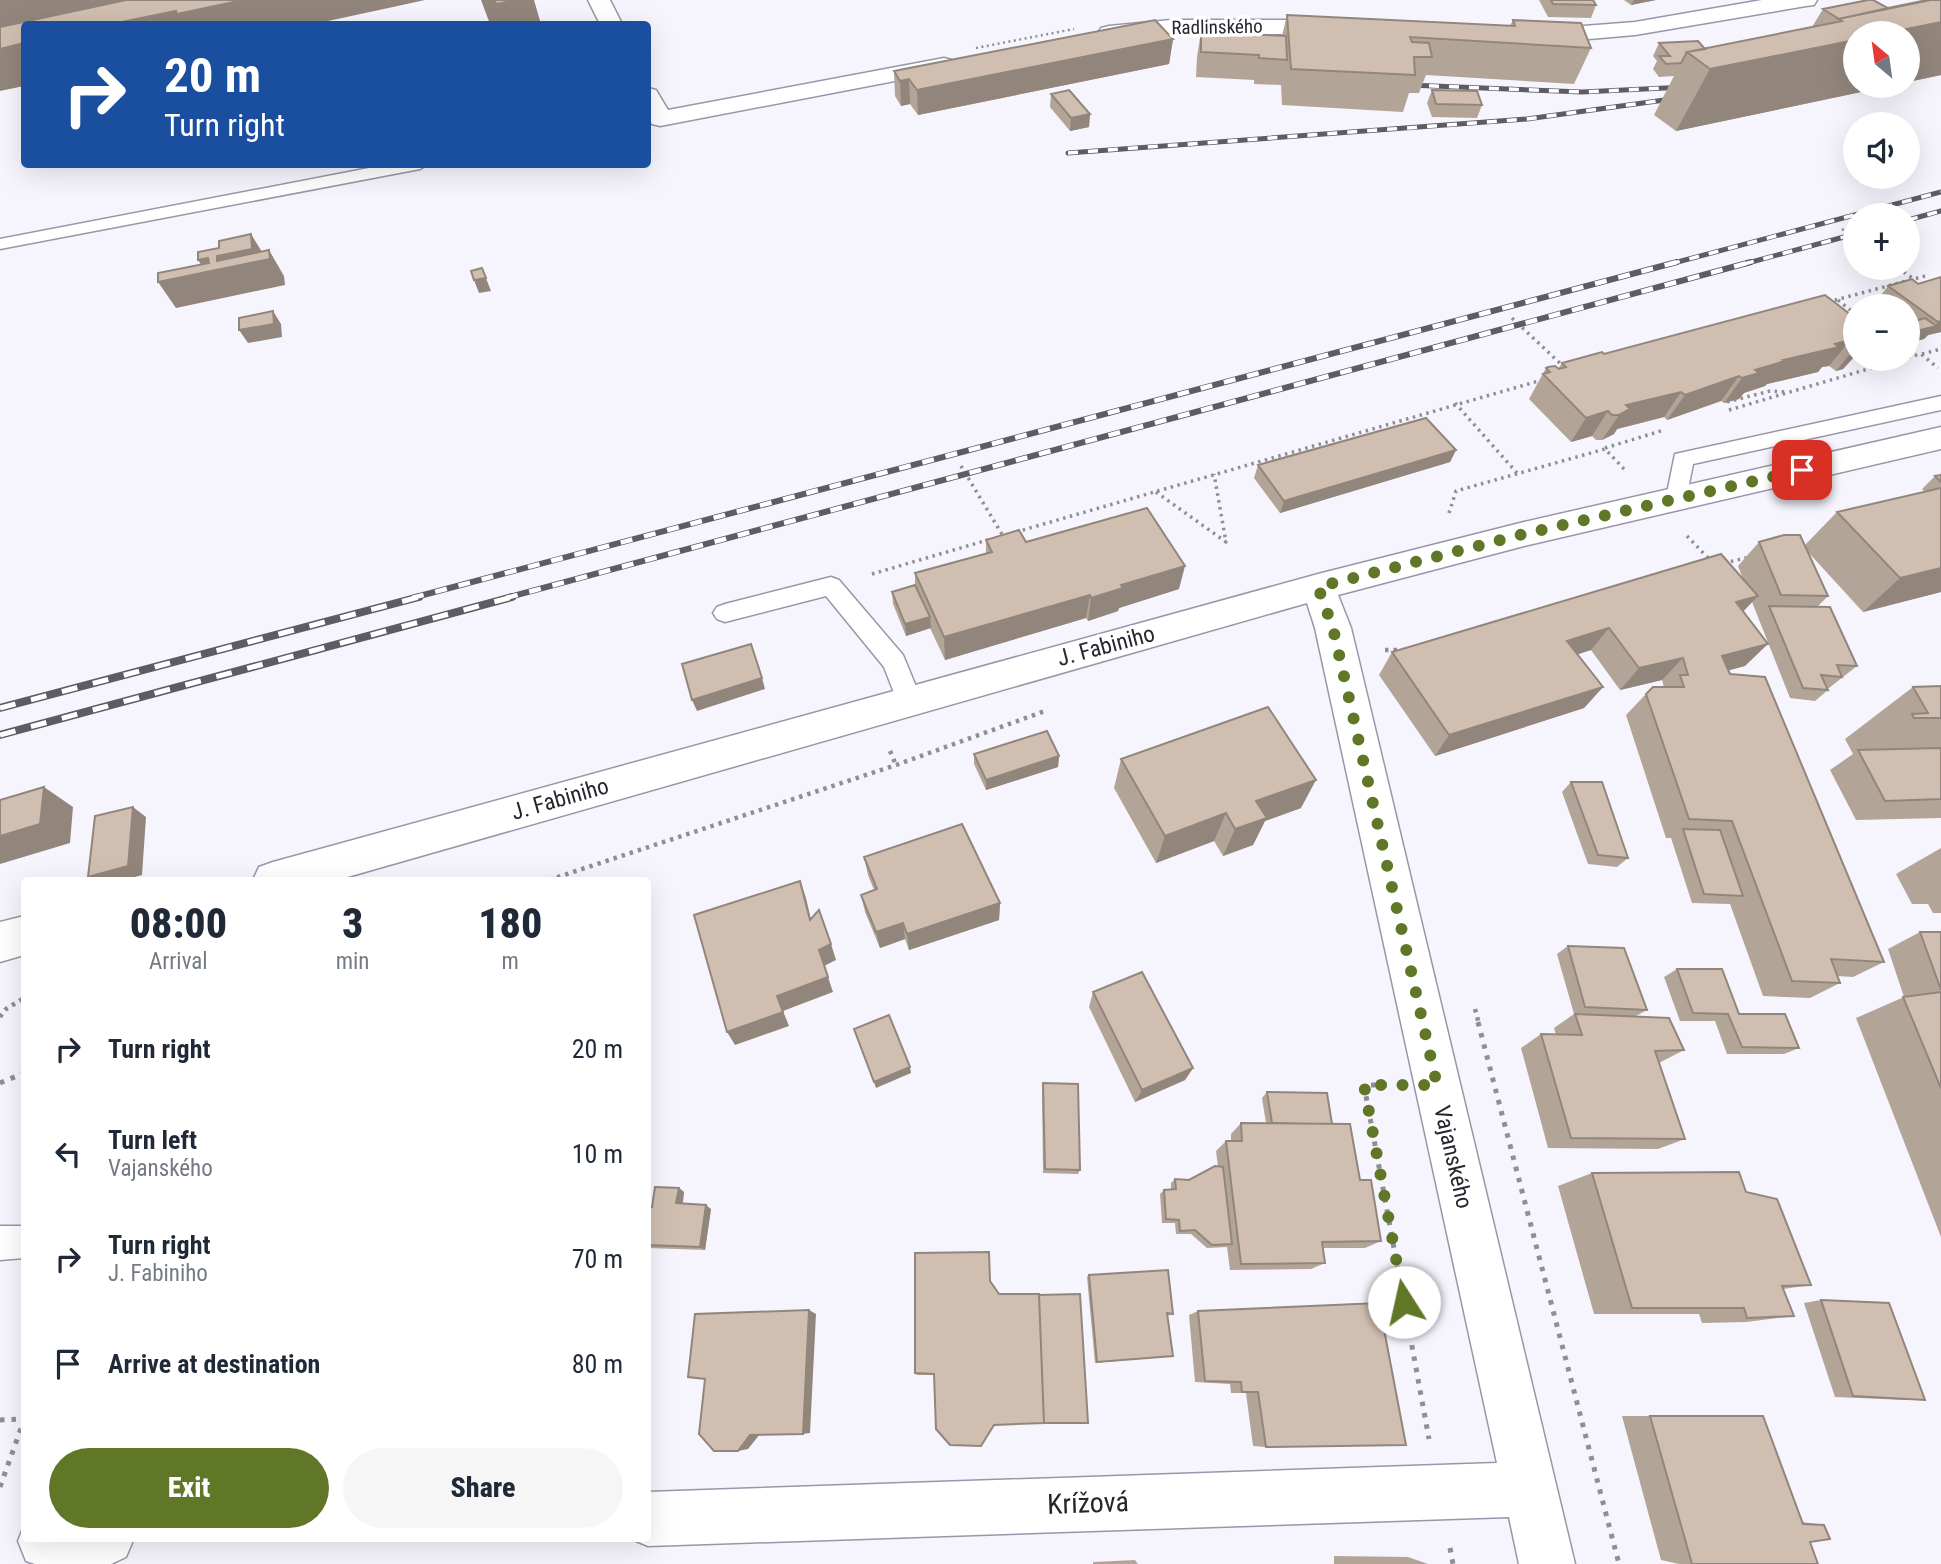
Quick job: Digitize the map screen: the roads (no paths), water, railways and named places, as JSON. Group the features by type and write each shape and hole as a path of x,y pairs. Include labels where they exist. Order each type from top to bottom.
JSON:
{"street":[{"path":"599,0 610,21"},
{"path":"1515,36 1597,35 1753,3 1806,0"},
{"name":"Radlinského","path":"1088,37 1171,27 1309,26 1362,29"},
{"path":"654,120 967,60"},
{"name":"J. Fabiniho","path":"287,877 1318,587 1524,534 1941,438"},
{"name":"Vajanského","path":"1318,587 1333,628 1547,1564"},
{"path":"0,942 21,937"},
{"name":"Krížová","path":"651,1519 1530,1489"},
{"path":"43,1548 81,1542"}],"lane":[{"path":"0,244 399,168"},
{"path":"1667,501 1683,459 1941,403"},
{"path":"725,613 831,586 894,662 909,701"},
{"path":"0,1243 21,1242"}],"railway":[{"path":"1409,85 1582,92 1686,87"},
{"path":"1068,153 1527,119 1679,98"},
{"path":"1670,264 1941,192"},
{"path":"1920,217 1941,211"},
{"path":"1744,264 1843,237"},
{"path":"412,598 1677,262"},
{"path":"506,598 1751,262"},
{"path":"0,708 419,597"},
{"path":"0,735 512,597"}]}
